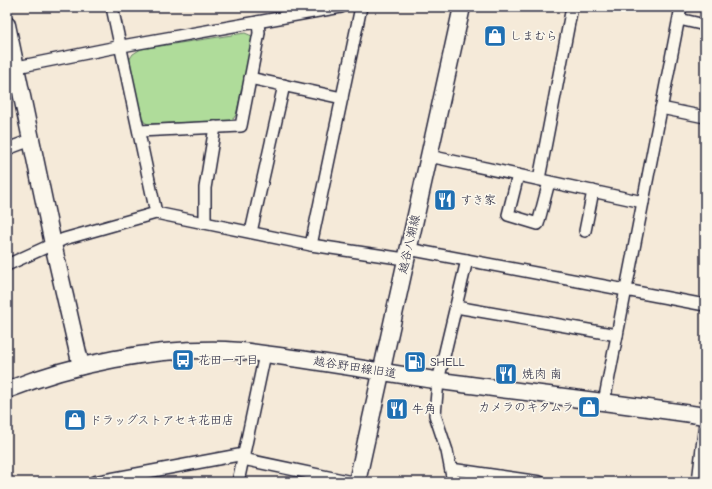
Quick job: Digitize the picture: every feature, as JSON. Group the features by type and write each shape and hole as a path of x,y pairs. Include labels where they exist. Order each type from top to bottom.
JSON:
{"street":[{"path":"112,7 122,46 156,213"},
{"path":"11,68 122,46 341,7"},
{"path":"311,244 361,7"},
{"name":"越谷八潮線","path":"357,482 462,7"},
{"path":"518,175 508,215 538,224 572,7"},
{"path":"604,402 681,7"},
{"path":"678,19 705,25"},
{"path":"139,131 241,126 259,33 258,22"},
{"path":"7,25 11,68 31,140 81,366"},
{"path":"250,78 342,98"},
{"path":"251,232 284,85"},
{"path":"661,108 705,117"},
{"path":"205,223 205,188 215,127"},
{"path":"7,149 31,140"},
{"path":"429,156 643,202"},
{"path":"585,231 593,191"},
{"path":"7,265 64,239 156,213 311,244 467,260 705,305"},
{"path":"453,482 451,468 435,415 438,381 467,260"},
{"path":"456,307 617,335"},
{"name":"越谷野田線旧道","path":"7,390 36,379 81,366 174,352 226,350 265,354 438,381 705,416"},
{"path":"238,482 265,354"},
{"path":"698,482 705,422"},
{"path":"94,482 243,456 352,482"},
{"path":"451,468 540,482"}],"green space":[{"path":"245,33 252,36 253,41 236,115 233,119 227,121 148,124 144,122 140,115 129,60 133,54 141,49"}],"place":[{"name":"しまむら","path":"495,36"},
{"name":"すき家","path":"445,200"},
{"name":"花田一丁目","path":"183,360"},
{"name":"SHELL","path":"415,362"},
{"name":"焼肉 南","path":"506,374"},
{"name":"カメラのキタムラ","path":"589,407"},
{"name":"牛角","path":"397,409"},
{"name":"ドラッグストアセキ花田店","path":"75,420"}]}
